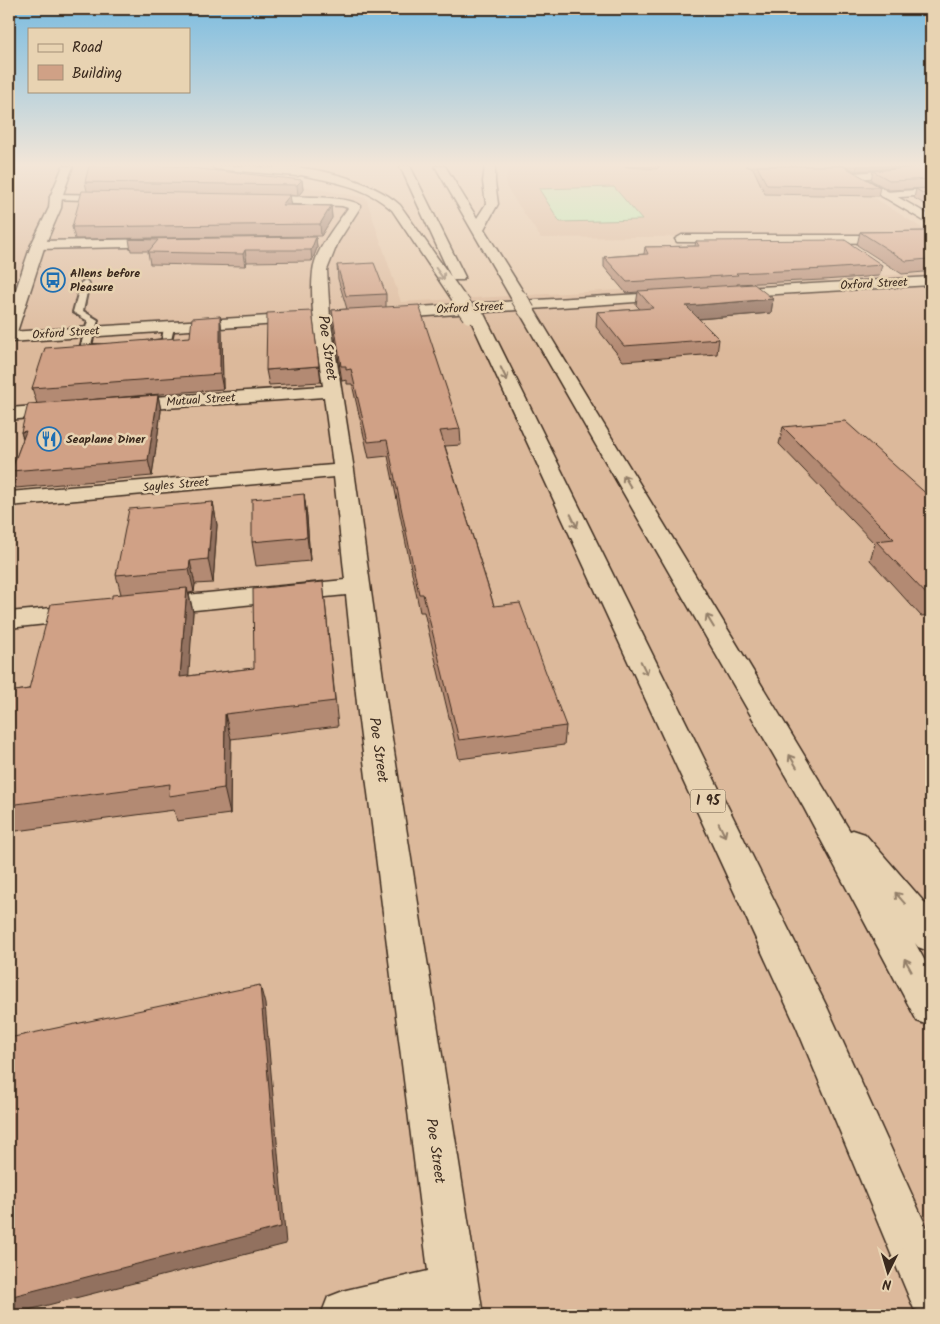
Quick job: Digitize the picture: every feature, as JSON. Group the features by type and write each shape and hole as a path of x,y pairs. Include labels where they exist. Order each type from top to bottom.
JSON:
{"main road":[{"path":"9,332 45,228"},
{"name":"Poe Street","path":"335,228 322,242 320,270 332,317 333,391 384,800 456,1302"},
{"path":"410,228 472,313"},
{"name":"I 95","path":"433,228 472,313 810,1014 887,1187 931,1292"},
{"path":"478,228 818,803 931,1008"},
{"path":"835,238 860,255"},
{"path":"682,240 931,239"},
{"path":"38,244 183,243"},
{"path":"884,271 901,282"},
{"name":"Oxford Street","path":"712,294 931,281"},
{"name":"Oxford Street","path":"372,314 692,295"},
{"name":"Oxford Street","path":"9,337 332,317"},
{"name":"Mutual Street","path":"101,406 333,391"},
{"path":"9,414 82,408"},
{"name":"Sayles Street","path":"9,499 344,470"},
{"path":"135,608 357,586"},
{"path":"9,620 106,611"},
{"path":"818,803 931,936"},
{"path":"346,1315 456,1302"}],"lane":[{"path":"85,283 78,312 93,320 86,348 113,346"},
{"path":"140,344 167,342 169,327"}],"shaded area":[{"path":"9,228 376,228 401,302 931,273 931,1315 9,1315"},
{"path":"534,228 921,228 931,234 541,238"}],"building":[{"path":"931,231 931,261 928,259 906,261 860,232"},
{"path":"316,237 311,250 245,250 243,254 148,252 158,240 129,239"},
{"path":"845,240 882,265 736,273 738,275 627,282 604,257 648,254 645,247 699,246 696,241"},
{"path":"374,263 386,294 346,296 337,265"},
{"path":"754,284 773,299 686,306 719,339 624,346 597,312 653,308 638,291"},
{"path":"419,305 460,429 440,431 494,606 520,603 566,726 459,740 423,594 419,594 387,440 368,442 351,369 346,370 346,366 341,366 332,310"},
{"path":"312,311 319,366 266,370 267,313"},
{"path":"220,316 220,374 32,388 45,348 190,337 192,318"},
{"path":"158,395 148,460 11,471 26,431 21,432 28,404"},
{"path":"845,421 931,498 931,597 876,541 894,539 783,427"},
{"path":"304,494 307,537 252,542 252,499"},
{"path":"213,502 208,559 190,561 189,569 116,575 129,509"},
{"path":"323,582 335,701 225,714 224,788 169,796 170,784 9,805 9,692 29,689 51,604 112,598 112,595 187,588 180,677 254,668 253,589"},
{"path":"260,985 281,1227 9,1297 9,1038"}],"place":[{"name":"Allens before Pleasure","path":"53,280"},
{"name":"Seaplane Diner","path":"49,439"}]}
